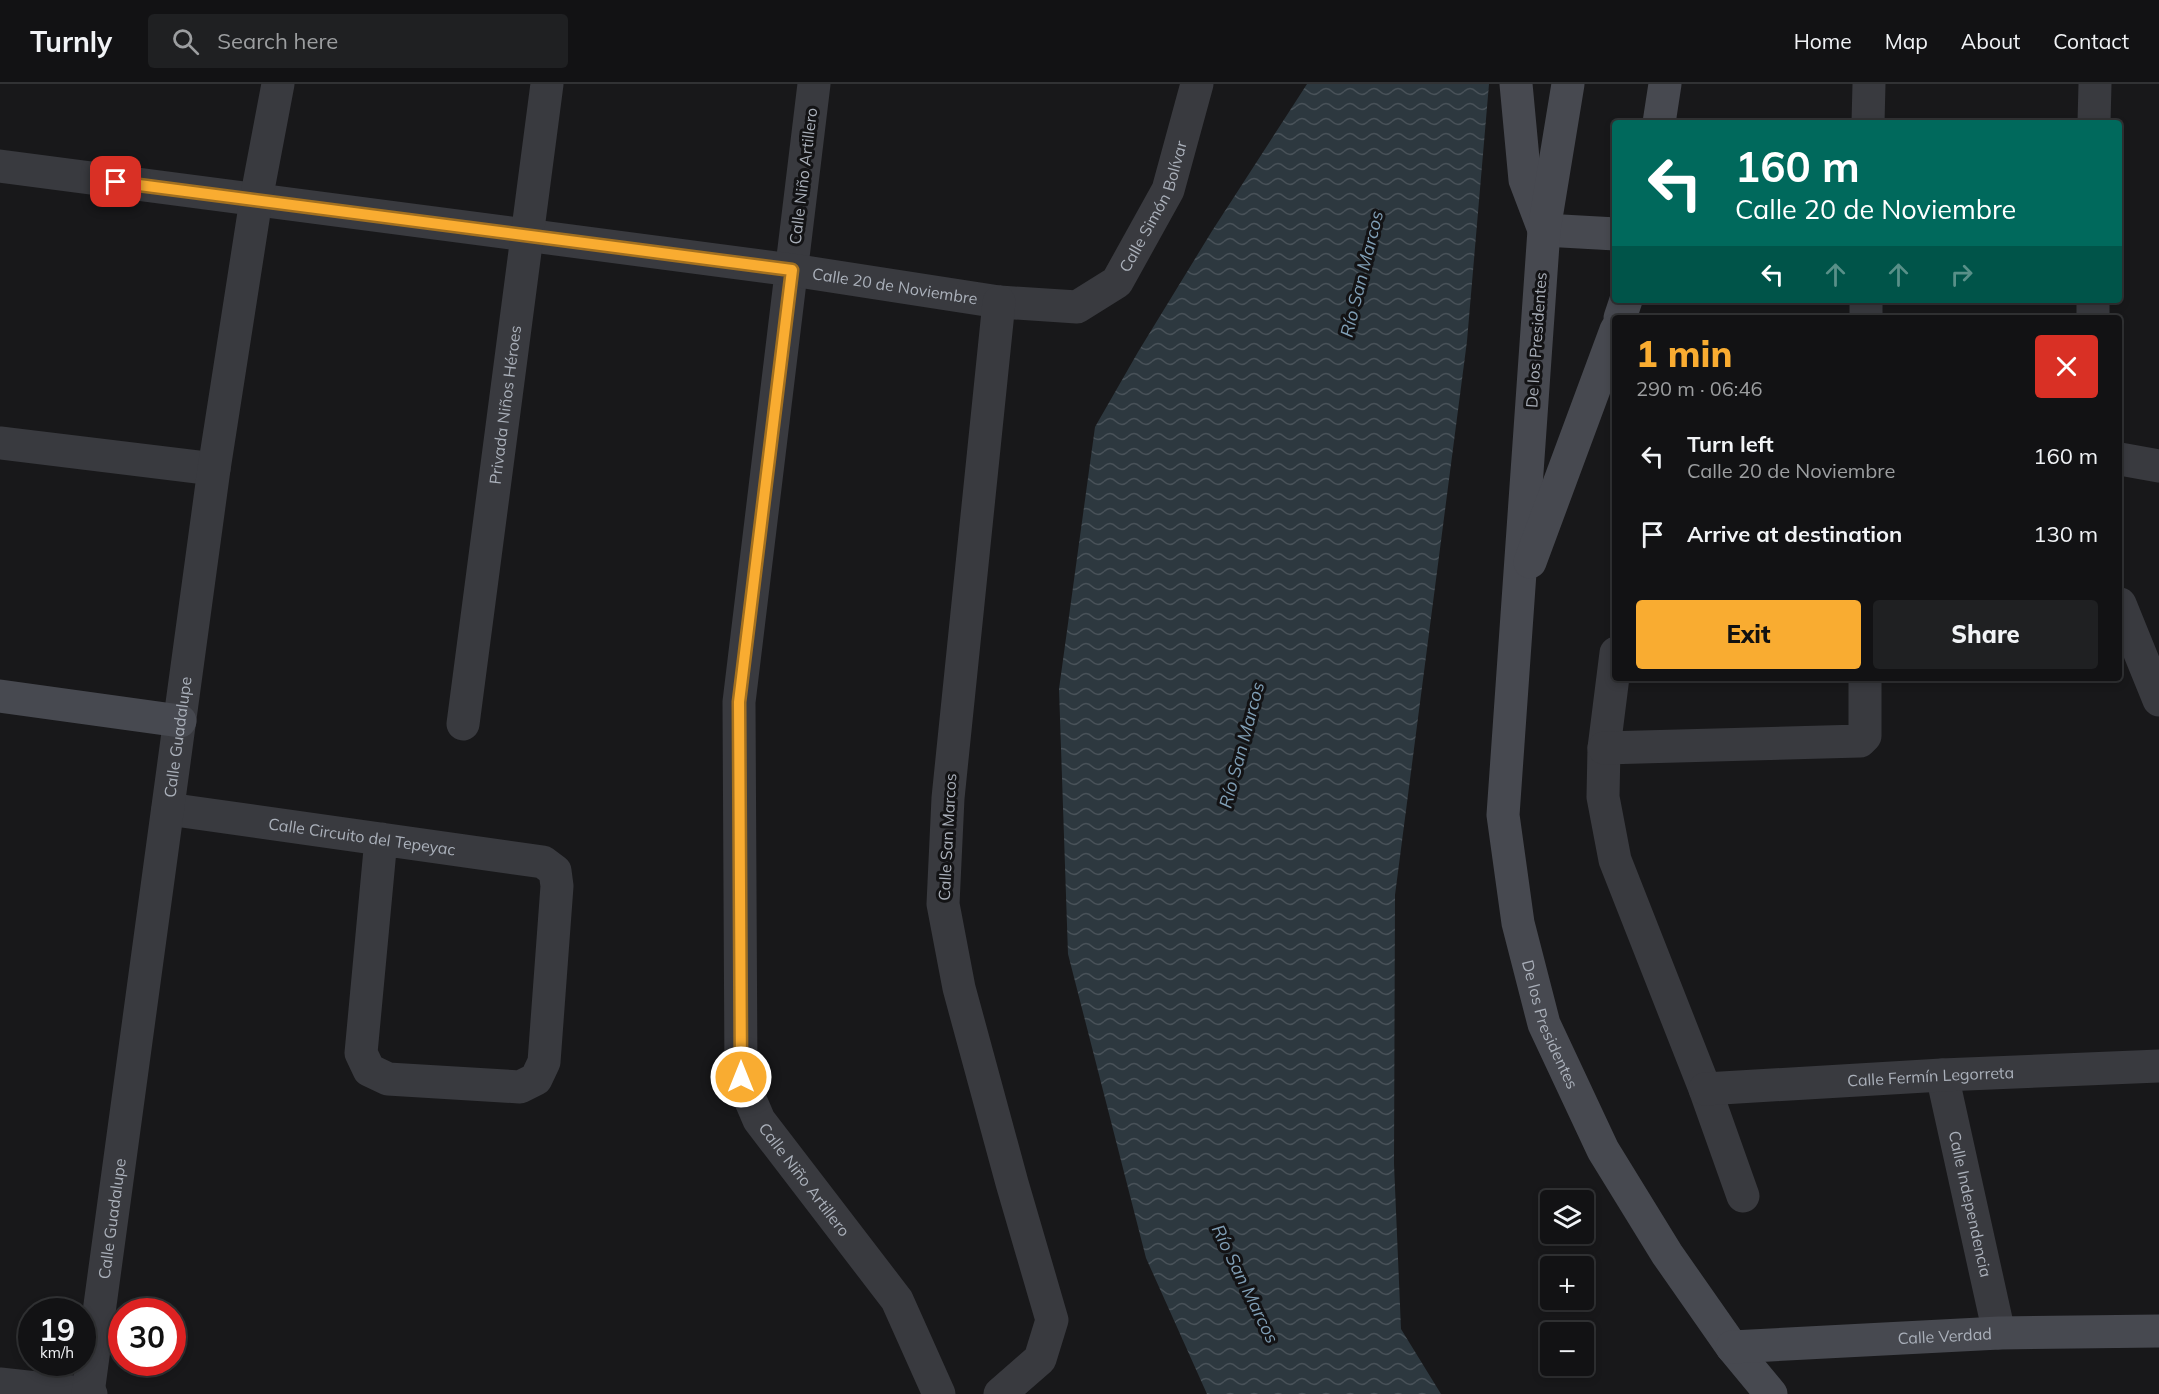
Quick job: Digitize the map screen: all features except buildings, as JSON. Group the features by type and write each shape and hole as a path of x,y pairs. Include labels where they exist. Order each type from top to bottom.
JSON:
{"main road":[{"path":"1516,84 1525,180 1544,230 1612,234"},
{"name":"De los Presidentes","path":"1568,84 1544,230 1528,466 1516,597 1503,815 1518,923 1544,1023 1603,1150 1666,1254 1732,1347 1771,1394"},
{"path":"1659,120 1665,84"},
{"name":"De los Presidentes","path":"1516,597 1612,341"},
{"path":"0,696 180,721"},
{"name":"Calle Verdad","path":"1732,1347 1999,1333 2159,1331"}],"street":[{"name":"Calle Guadalupe","path":"89,1394 214,469 256,200 278,84"},
{"name":"Privada Niños Héroes","path":"463,724 547,84"},
{"name":"Calle Niño Artillero","path":"814,84 739,702 741,1077 759,1120 897,1300 939,1394"},
{"name":"Calle Simón Bolívar","path":"1077,307 1117,282 1168,190 1197,84"},
{"path":"1869,84 1869,120"},
{"path":"2094,120 2095,84"},
{"name":"Calle 20 de Noviembre","path":"0,166 792,270 999,302 1077,307"},
{"name":"Calle San Marcos","path":"999,302 948,798 943,904 962,1000 1052,1320 1040,1359 1000,1394"},
{"path":"0,443 214,469"},
{"path":"2122,459 2159,466"},
{"path":"2122,609 2159,700"},
{"path":"1612,681 1604,748 1603,797 1615,860 1705,1089 1743,1196"},
{"path":"1604,748 1860,741 1865,736 1865,681"},
{"name":"Calle Circuito del Tepeyac","path":"168,809 381,839 543,862 555,871 557,886 544,1062 536,1079 520,1087 388,1079 369,1070 361,1053 381,839"},
{"name":"Calle Fermín Legorreta","path":"1705,1089 1942,1075 2159,1066"},
{"name":"Calle Independencia","path":"1942,1075 1999,1333"},
{"path":"0,1384 89,1394"}],"water":[{"name":"Río San Marcos","path":"1307,84 1489,84 1467,341 1395,895 1394,1164 1401,1329 1441,1394 1207,1394 1146,1258 1068,954 1059,689 1095,427 1212,231"}],"route":[{"path":"116,182 792,270 739,702 741,1077"}]}
